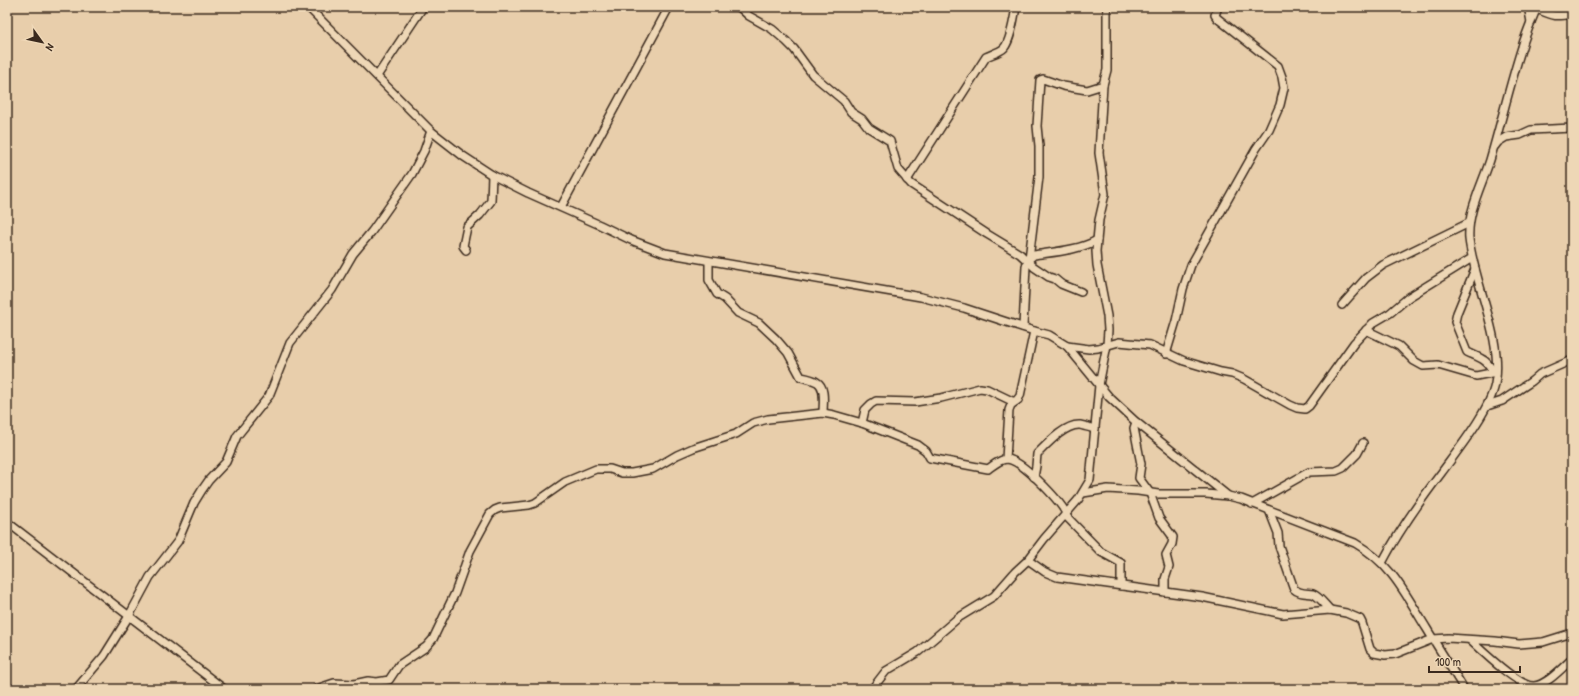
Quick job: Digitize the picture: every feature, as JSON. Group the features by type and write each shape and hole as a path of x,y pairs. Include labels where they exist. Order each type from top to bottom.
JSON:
{"street":[{"path":"308,7 431,131 463,156 492,175 649,248 665,253 710,262 921,297 964,308 1049,335 1067,346 1109,397 1136,422 1228,496"},
{"path":"377,76 423,7"},
{"path":"561,208 669,7"},
{"path":"739,7 749,16 772,29 786,41 794,49 813,75 844,101 851,112 862,119 869,128 890,141 898,169 907,180 987,234 1029,260 1049,277 1056,279 1061,284 1081,292"},
{"path":"907,180 986,57 1002,49 1006,45 1012,27 1016,7"},
{"path":"872,689 886,671 918,652 958,618 994,596 1028,560 1083,493 1090,480 1099,385 1107,345 1107,316 1097,265 1096,251 1099,220 1105,194 1099,153 1103,85 1107,70 1107,7"},
{"path":"1166,354 1176,321 1183,289 1191,265 1256,149 1269,130 1280,105 1284,88 1278,66 1217,18 1215,15 1218,7"},
{"path":"1382,563 1392,543 1458,450 1487,406 1495,385 1494,342 1472,258 1468,223 1492,150 1522,46 1531,23 1529,11 1535,8 1559,17 1572,14"},
{"path":"1029,260 1039,177 1039,146 1037,126 1040,80 1043,79 1063,86 1087,90 1103,85"},
{"path":"1492,150 1498,142 1506,137 1520,135 1532,130 1572,128"},
{"path":"76,689 104,656 129,616 150,577 178,541 194,503 202,490 226,462 237,436 268,396 290,343 332,290 353,254 372,232 412,174 424,151 431,131"},
{"path":"466,250 463,246 466,228 480,215 492,199 492,175"},
{"path":"1342,305 1366,278 1383,264 1468,223"},
{"path":"1023,327 1026,266 1029,260 1034,255 1070,249 1092,243 1097,240"},
{"path":"1067,346 1089,349 1119,342 1150,345 1166,354 1221,372 1232,374 1244,379 1290,405 1305,409 1309,406 1354,343 1373,323 1390,313 1409,297 1472,258"},
{"path":"710,262 710,280 717,294 738,313 759,323 776,339 788,353 801,377 818,382 823,397 823,413"},
{"path":"1475,269 1457,313 1455,322 1467,352 1485,361 1495,372"},
{"path":"1366,330 1399,346 1414,361 1423,366 1438,365 1476,376 1495,372"},
{"path":"1006,459 1009,410 1011,405 1017,402 1024,380 1034,331"},
{"path":"1487,406 1502,401 1540,374 1572,360"},
{"path":"862,424 865,410 876,401 915,402 941,398 980,388 987,389 1012,401 1016,401 1018,398"},
{"path":"316,689 334,684 354,684 368,681 377,682 389,680 399,665 430,643 440,626 455,593 470,551 490,514 495,510 500,508 529,506 535,504 565,482 596,470 610,469 622,473 632,473 653,469 677,455 693,448 736,434 760,420 823,413 862,424 918,445 926,451 928,457 930,458 988,469 1000,460 1006,459 1018,464 1034,477 1060,504 1065,514 1101,552 1121,564 1121,586"},
{"path":"1136,422 1134,428 1141,468 1139,478 1150,493 1159,518 1173,537 1172,544 1166,555 1169,568 1165,579 1165,592"},
{"path":"1034,477 1037,454 1057,434 1070,427 1080,425 1095,429"},
{"path":"1252,504 1309,472 1336,471 1343,468 1357,454 1363,443"},
{"path":"1083,493 1108,489 1150,493 1228,496 1355,543 1369,551 1400,583 1464,689"},
{"path":"1269,510 1278,533 1279,546 1294,589 1296,592 1314,595 1319,598 1330,610"},
{"path":"7,522 224,689"},
{"path":"1028,560 1045,572 1057,577 1202,597 1283,614 1330,610 1346,613 1360,620 1370,649 1374,653 1385,655 1395,654 1433,639 1448,638 1495,640 1524,644 1543,642 1572,633"},
{"path":"1470,640 1510,675 1527,685 1534,686 1542,684 1572,660"}]}
